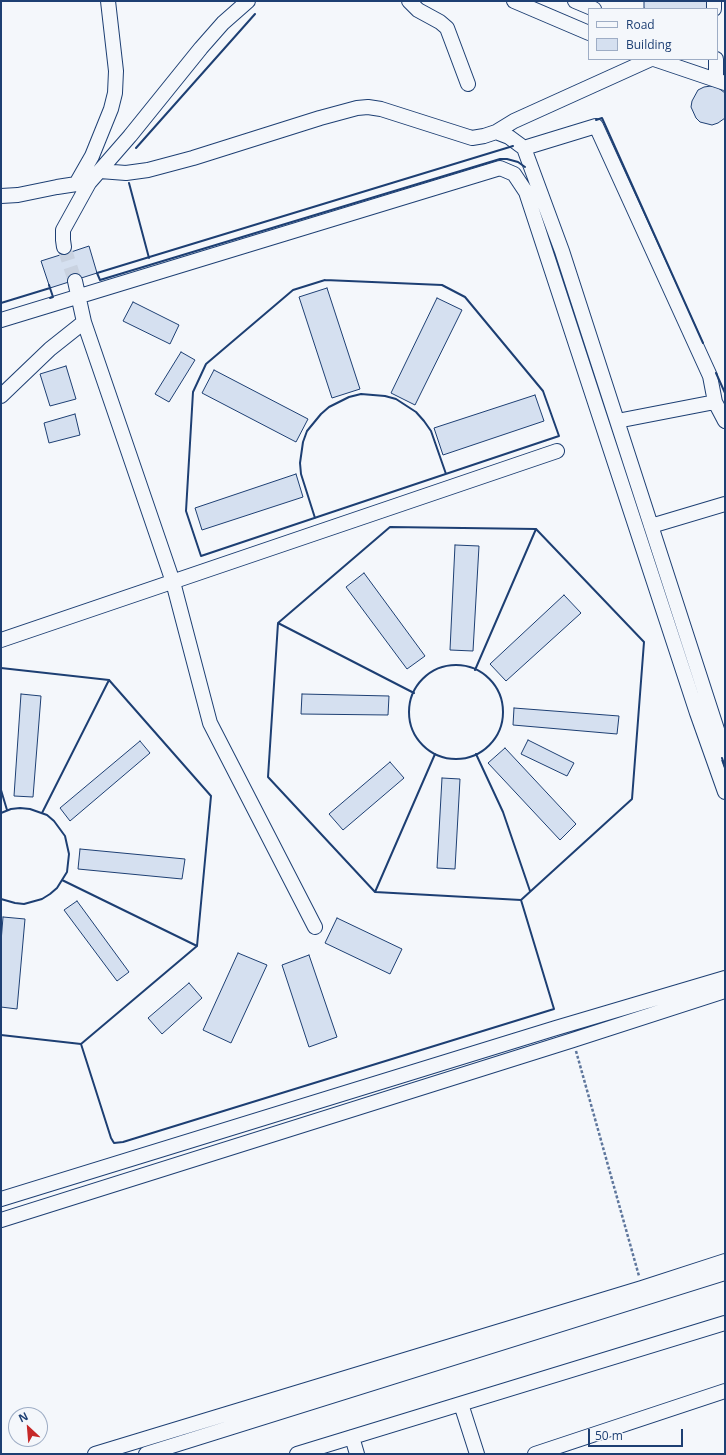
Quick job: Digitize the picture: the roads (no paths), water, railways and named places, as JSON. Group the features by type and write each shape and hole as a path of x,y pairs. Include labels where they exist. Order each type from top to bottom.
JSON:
{"street":[{"path":"64,247 63,230 111,109 116,71 108,1"},
{"path":"1,196 18,195 82,183 100,171 201,48 223,23 248,1"},
{"path":"409,1 418,10 440,22 447,28 468,84"},
{"path":"514,1 588,33"},
{"path":"575,1 592,8"},
{"path":"100,171 126,173 143,171 193,158 320,118 357,108 368,107 381,109 472,138 496,132 514,121 649,60"},
{"path":"657,60 721,81 717,60"},
{"path":"524,148 596,126 710,376 715,402 725,421"},
{"path":"496,132 509,137 524,148 562,251 725,754"},
{"path":"1,320 500,168 514,174 526,192 697,713 725,792"},
{"path":"75,281 84,322 173,582 210,722 315,927"},
{"path":"1,396 50,349 84,322"},
{"path":"617,421 715,402"},
{"path":"1,640 557,451"},
{"path":"651,526 725,504"},
{"path":"1,1199 556,1028 725,978"},
{"path":"1,1220 725,991"},
{"path":"95,1454 642,1288 725,1261"},
{"path":"146,1454 725,1273"},
{"path":"297,1454 725,1322"},
{"path":"535,1454 725,1391"},
{"path":"461,1404 477,1454"},
{"path":"352,1437 358,1454"}],"tunnel":[{"path":"64,247 75,281"}]}
